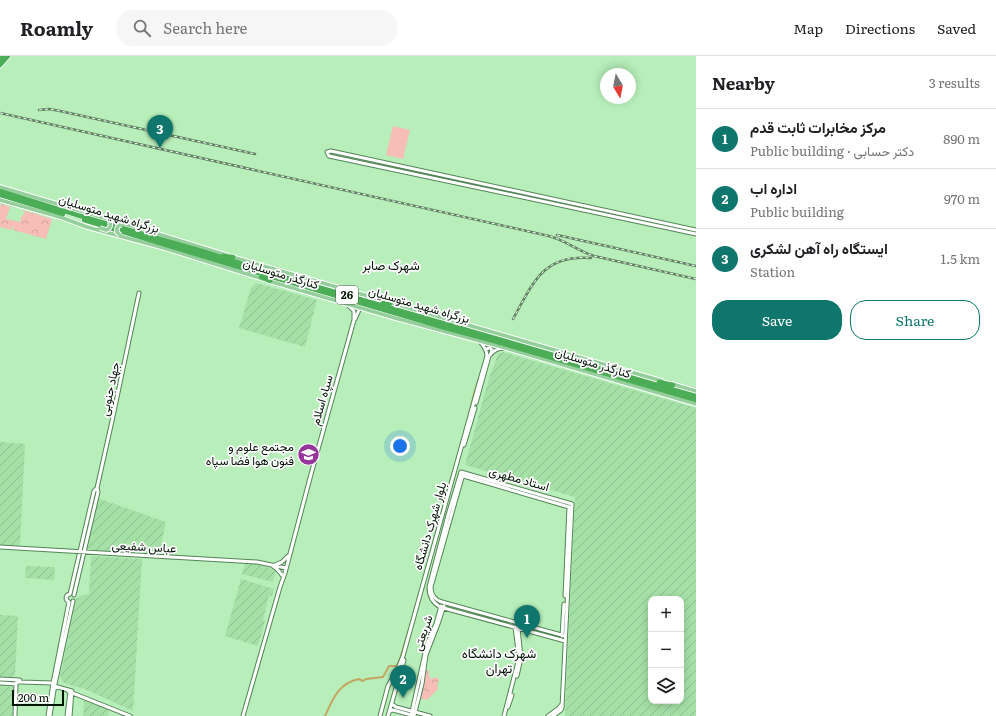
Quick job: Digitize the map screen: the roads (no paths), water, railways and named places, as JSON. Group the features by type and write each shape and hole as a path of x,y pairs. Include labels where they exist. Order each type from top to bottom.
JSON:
{"highway":[{"path":"0,60 3,56"},
{"path":"0,65 8,56"},
{"name":"بزرگراه شهید متوسلیان","path":"0,191 283,276 696,396"},
{"name":"بزرگراه شهید متوسلیان","path":"0,191 235,266 696,400"},
{"path":"205,252 233,257"},
{"path":"235,266 270,281"},
{"path":"380,300 417,315"},
{"path":"628,376 673,385"}],"main road":[{"name":"کنارگذر متوسلیان","path":"0,191 53,203 380,300 696,391"},
{"name":"کنارگذر متوسلیان","path":"0,200 347,304 444,332 479,340 696,404"},
{"path":"53,203 109,221 110,226 109,229 106,230 63,218"},
{"path":"162,248 120,235 117,232 117,228 119,225 122,225 185,242"},
{"path":"536,357 580,366"}],"street":[{"path":"625,217 474,182 327,152 329,156 625,217 672,227 696,234"},
{"path":"375,166 376,161"},
{"path":"474,182 474,187"},
{"path":"672,227 696,230"},
{"name":"جهاد جنوبی","path":"70,594 98,492 97,488 140,293"},
{"path":"347,304 354,311 354,320"},
{"name":"سپاه اسلام","path":"243,716 354,320 359,310 362,308"},
{"path":"479,340 486,350 488,348 492,350 491,353 497,349 506,348"},
{"name":"بلوار شهرک دانشگاه","path":"388,716 479,389 487,356 486,350"},
{"name":"بلوار شهرک دانشگاه","path":"380,716 390,681 400,666 479,389 491,353"},
{"path":"462,474 431,587 435,599 564,636"},
{"path":"462,474 448,515 428,587 428,591 434,602 442,607 563,640"},
{"name":"استاد مطهری","path":"462,474 571,504 568,549"},
{"name":"استاد مطهری","path":"462,474 568,507 568,549"},
{"name":"عباس شفیعی","path":"0,548 257,562 285,569"},
{"path":"553,716 562,709 563,640 568,549"},
{"name":"سپاه اسلام","path":"280,587 282,575 290,550"},
{"name":"جهاد جنوبی","path":"74,596 82,553"},
{"path":"282,575 273,566 282,562 288,556"},
{"path":"49,716 54,684 69,602 67,601 66,597 67,594 70,594 74,596 74,598 54,684"},
{"path":"69,602 73,601"},
{"name":"شریعتی","path":"413,714 420,684 426,644 436,624 444,602"},
{"path":"505,716 521,658 516,628"},
{"path":"0,679 54,684 130,716"},
{"path":"15,716 16,680"},
{"path":"0,683 16,684 20,682 54,684"},
{"path":"387,689 390,686 393,686 394,692"},
{"path":"68,716 71,692"},
{"path":"392,704 413,714"},
{"path":"548,716 562,704"},
{"path":"390,711 394,710 430,716"}],"waterway":[{"path":"476,387 479,379"},
{"path":"468,419 475,390"},
{"path":"411,623 433,545"},
{"path":"325,716 334,697 346,684 359,679 363,681 366,679 383,677 389,666 397,666 409,629"},
{"path":"391,676 394,670"}],"railway":[{"path":"39,110 49,109 60,111 255,154"},
{"path":"0,113 549,236 561,240 594,256 696,279"},
{"path":"557,235 696,266"},
{"path":"513,319 534,283 550,266 561,261 575,258 591,258"}],"place":[{"name":"ایستگاه راه آهن لشکری","path":"160,148"},
{"name":"مجتمع علوم و فنون هوا فضا سپاه","path":"309,454"},
{"name":"مرکز مخابرات ثابت قدم","path":"527,638"},
{"name":"اداره اب","path":"403,698"}],"district":[{"name":"شهرک صابر","path":"391,265"},
{"name":"شهرک دانشگاه تهران","path":"499,660"}]}
